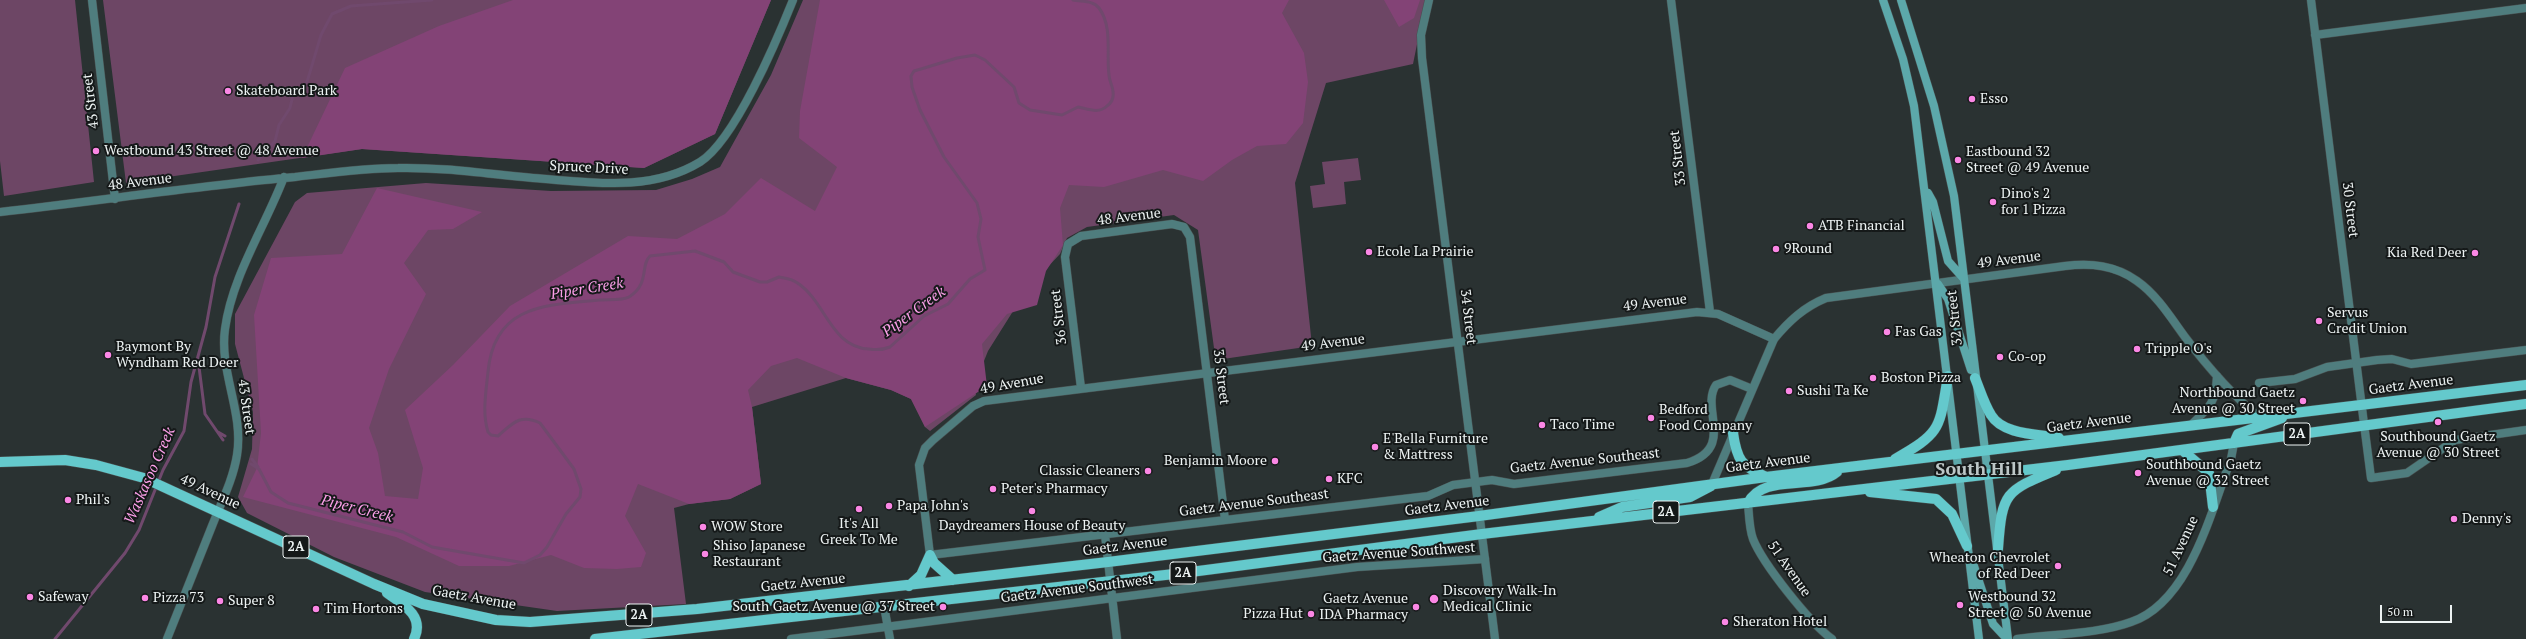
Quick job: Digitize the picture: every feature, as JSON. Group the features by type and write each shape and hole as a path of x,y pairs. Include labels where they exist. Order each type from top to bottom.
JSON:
{"main road":[{"name":"32 Street","path":"1883,0 1910,84 1937,283 1979,639"},
{"name":"32 Street","path":"1901,0 1947,155 1998,549 2007,639"},
{"path":"1925,187 1933,202 1948,261 1964,279"},
{"path":"1937,283 1948,299 1965,354 1991,415 2000,425 2008,429 2069,440"},
{"path":"1890,462 1920,446 1933,434 1941,414 1948,376"},
{"name":"Gaetz Avenue","path":"374,584 423,604 496,620 530,622 697,610 1108,562 1479,516 1766,477 2192,424 2362,406 2526,385"},
{"name":"2A","path":"595,639 1110,581 1482,534 1960,478 2526,404"},
{"path":"2234,443 2238,434 2292,414"},
{"path":"1733,433 1739,460 1747,468 1766,477"},
{"path":"2182,450 2209,473 2213,507"},
{"name":"49 Avenue","path":"0,462 65,460 96,465 144,478 374,584"},
{"path":"1998,549 2000,516 2009,496 2020,485 2068,464"},
{"path":"1748,503 1752,495 1760,489 1815,480 1834,474 1842,468"},
{"path":"1590,521 1622,507 1690,497 1709,489 1712,484"},
{"path":"1850,490 1936,499 1952,514 1967,546 1993,624 2007,639"},
{"path":"930,555 934,563 953,580"},
{"path":"909,586 921,575 930,555"},
{"path":"374,584 414,614 417,626 414,639"}],"street":[{"name":"43 Street","path":"92,0 115,199"},
{"name":"Spruce Drive","path":"284,177 398,168 599,183 638,183 668,177 701,162 722,141 741,112 782,28 793,0"},
{"name":"34 Street","path":"1430,0 1423,21 1422,52 1494,639"},
{"name":"33 Street","path":"1671,0 1710,312"},
{"name":"30 Street","path":"2311,0 2364,424"},
{"path":"2315,35 2526,8"},
{"name":"43 Street","path":"167,639 236,462 238,442 237,414 224,354 225,329 234,295 254,243 284,177"},
{"name":"48 Avenue","path":"0,212 284,177"},
{"name":"48 Avenue","path":"1068,244 1081,236 1172,224 1184,227 1190,237"},
{"name":"35 Street","path":"1190,237 1225,520"},
{"name":"36 Street","path":"1068,244 1065,257 1081,388"},
{"name":"49 Avenue","path":"1712,484 1774,339 1787,324 1808,305 1826,298 1964,279 2080,265 2098,265 2115,270 2138,281 2234,396 2259,417"},
{"name":"49 Avenue","path":"930,555 919,464 925,448 933,440 981,402 1207,372 1697,312 1710,312 1774,339"},
{"path":"2259,383 2295,379 2327,367 2388,359 2418,363 2526,350"},
{"path":"2192,424 2213,402 2216,395 2217,376"},
{"name":"Gaetz Avenue Southeast","path":"930,555 1428,496 1449,486 1495,479 1514,484 1692,461 1703,454 1713,440 1715,430 1712,394 1716,385 1730,380 1752,389"},
{"path":"2364,424 2372,478 2407,473 2454,440 2526,430"},
{"name":"51 Avenue","path":"2017,639 2119,626 2149,613 2169,596 2180,582 2191,562 2231,459 2234,443"},
{"name":"51 Avenue","path":"1748,503 1751,532 1757,547 1810,620 1832,639"},
{"path":"1105,535 1117,639"},
{"name":"Gaetz Avenue Southwest","path":"792,639 1357,567 1485,559"},
{"path":"884,606 890,639"}],"shaded area":[{"path":"0,0 75,0 94,182 4,196 0,161"},
{"path":"103,0 771,0 715,134 644,168 362,149 126,183"},
{"path":"513,0 771,0 715,134 644,168 362,149 302,158 345,68 439,26"},
{"path":"803,0 1426,0 1413,64 1326,83 1295,183 1312,346 1223,359 1214,348 1198,230 1174,215 1087,227 1067,238 1060,254 1027,289 988,351 974,386 976,395 930,431 925,427 911,399 891,390 846,378 752,407 761,484 730,499 689,504 674,508 686,604 557,611 425,592 334,557 247,513 238,497 252,449 253,412 235,344 235,314 295,202 307,193 426,183 551,191 656,190 692,179 720,167 771,75"},
{"path":"820,0 1289,0 1282,13 1304,53 1308,82 1303,123 1286,144 1257,146 1232,160 1203,181 1163,170 1104,187 1069,185 1060,208 1063,245 1046,271 1037,305 1007,314 982,344 987,386 925,427 911,399 891,390 846,378 797,358 771,366 748,390 752,407 761,484 730,499 689,504 638,484 625,516 646,553 641,567 617,569 584,568 551,555 509,566 459,566 396,537 243,497 257,468 261,433 254,315 271,258 342,254 377,188 482,212 453,229 428,230 404,263 426,294 389,369 369,428 378,453 385,496 418,499 423,468 405,410 453,365 510,306 628,236 677,239 725,214 761,178 815,211 837,167 799,138 800,111"},
{"path":"1384,0 1420,0 1414,18 1399,27"},
{"path":"1358,158 1361,180 1344,182 1346,204 1313,208 1310,186 1325,184 1322,162"}],"waterway":[{"name":"Waskasoo Creek","path":"258,160 275,141 279,125 290,108 293,95 307,82 321,35 332,14 351,6 432,0"},
{"name":"Piper Creek","path":"251,464 259,469 271,492 288,503 403,532 432,547 524,563 540,555 547,547 566,514 580,497 581,489 574,469 540,423 527,419 517,421 498,436 491,435 488,432 485,417 488,372 492,350 500,333 512,321 526,313 542,307 629,297 636,292 640,286 645,264 650,256 695,251 724,262 733,272 760,282 767,282 779,277 795,281 808,292 837,333 846,341 856,346 869,349 880,350 890,347 924,316 948,304 970,279 985,270 978,237 981,219 977,203 944,157 920,110 912,87 911,76 914,71 957,58 975,55 985,60 1014,87 1019,103 1030,110 1062,115 1078,107 1100,110 1108,105 1113,98 1108,67 1108,32 1103,15 1096,5 1090,2 1073,0"},
{"name":"Waskasoo Creek","path":"55,639 125,553 139,530 163,470 184,431 191,382 206,327 215,277 239,204"},
{"name":"Piper Creek","path":"198,359 205,414 223,440"},
{"name":"Piper Creek","path":"218,432 225,436"},
{"name":"Piper Creek","path":"252,459 258,467"}],"place":[{"name":"Skateboard Park","path":"228,91"},
{"name":"Esso","path":"1972,99"},
{"name":"Westbound 43 Street @ 48 Avenue","path":"96,151"},
{"name":"Eastbound 32 Street @ 49 Avenue","path":"1958,160"},
{"name":"Dino's 2 for 1 Pizza","path":"1993,202"},
{"name":"ATB Financial","path":"1810,226"},
{"name":"9Round","path":"1776,249"},
{"name":"Ecole La Prairie","path":"1369,252"},
{"name":"Kia Red Deer","path":"2475,253"},
{"name":"Servus Credit Union","path":"2319,321"},
{"name":"Fas Gas","path":"1887,332"},
{"name":"Tripple O's","path":"2137,349"},
{"name":"Baymont By Wyndham Red Deer","path":"108,355"},
{"name":"Co-op","path":"2000,357"},
{"name":"Boston Pizza","path":"1873,378"},
{"name":"Sushi Ta Ke","path":"1789,391"},
{"name":"Northbound Gaetz Avenue @ 30 Street","path":"2303,401"},
{"name":"Bedford Food Company","path":"1651,418"},
{"name":"Southbound Gaetz Avenue @ 30 Street","path":"2438,422"},
{"name":"Taco Time","path":"1542,425"},
{"name":"E'Bella Furniture & Mattress","path":"1375,447"},
{"name":"Benjamin Moore","path":"1275,461"},
{"name":"Classic Cleaners","path":"1148,471"},
{"name":"Southbound Gaetz Avenue @ 32 Street","path":"2138,473"},
{"name":"KFC","path":"1329,479"},
{"name":"Peter's Pharmacy","path":"993,489"},
{"name":"Phil's","path":"68,500"},
{"name":"Papa John's","path":"889,506"},
{"name":"It's All Greek To Me","path":"859,509"},
{"name":"Daydreamers House of Beauty","path":"1032,511"},
{"name":"Denny's","path":"2454,519"},
{"name":"WOW Store","path":"703,527"},
{"name":"Shiso Japanese Restaurant","path":"705,554"},
{"name":"Wheaton Chevrolet of Red Deer","path":"2058,566"},
{"name":"Safeway","path":"30,597"},
{"name":"Pizza 73","path":"145,598"},
{"name":"Discovery Walk-In Medical Clinic","path":"1434,599"},
{"name":"Super 8","path":"220,601"},
{"name":"Westbound 32 Street @ 50 Avenue","path":"1960,605"},
{"name":"South Gaetz Avenue @ 37 Street","path":"943,607"},
{"name":"Gaetz Avenue IDA Pharmacy","path":"1416,607"},
{"name":"Tim Hortons","path":"316,609"},
{"name":"Pizza Hut","path":"1311,614"},
{"name":"Sheraton Hotel","path":"1725,622"}],"district":[{"name":"South Hill","path":"1979,470"}]}
